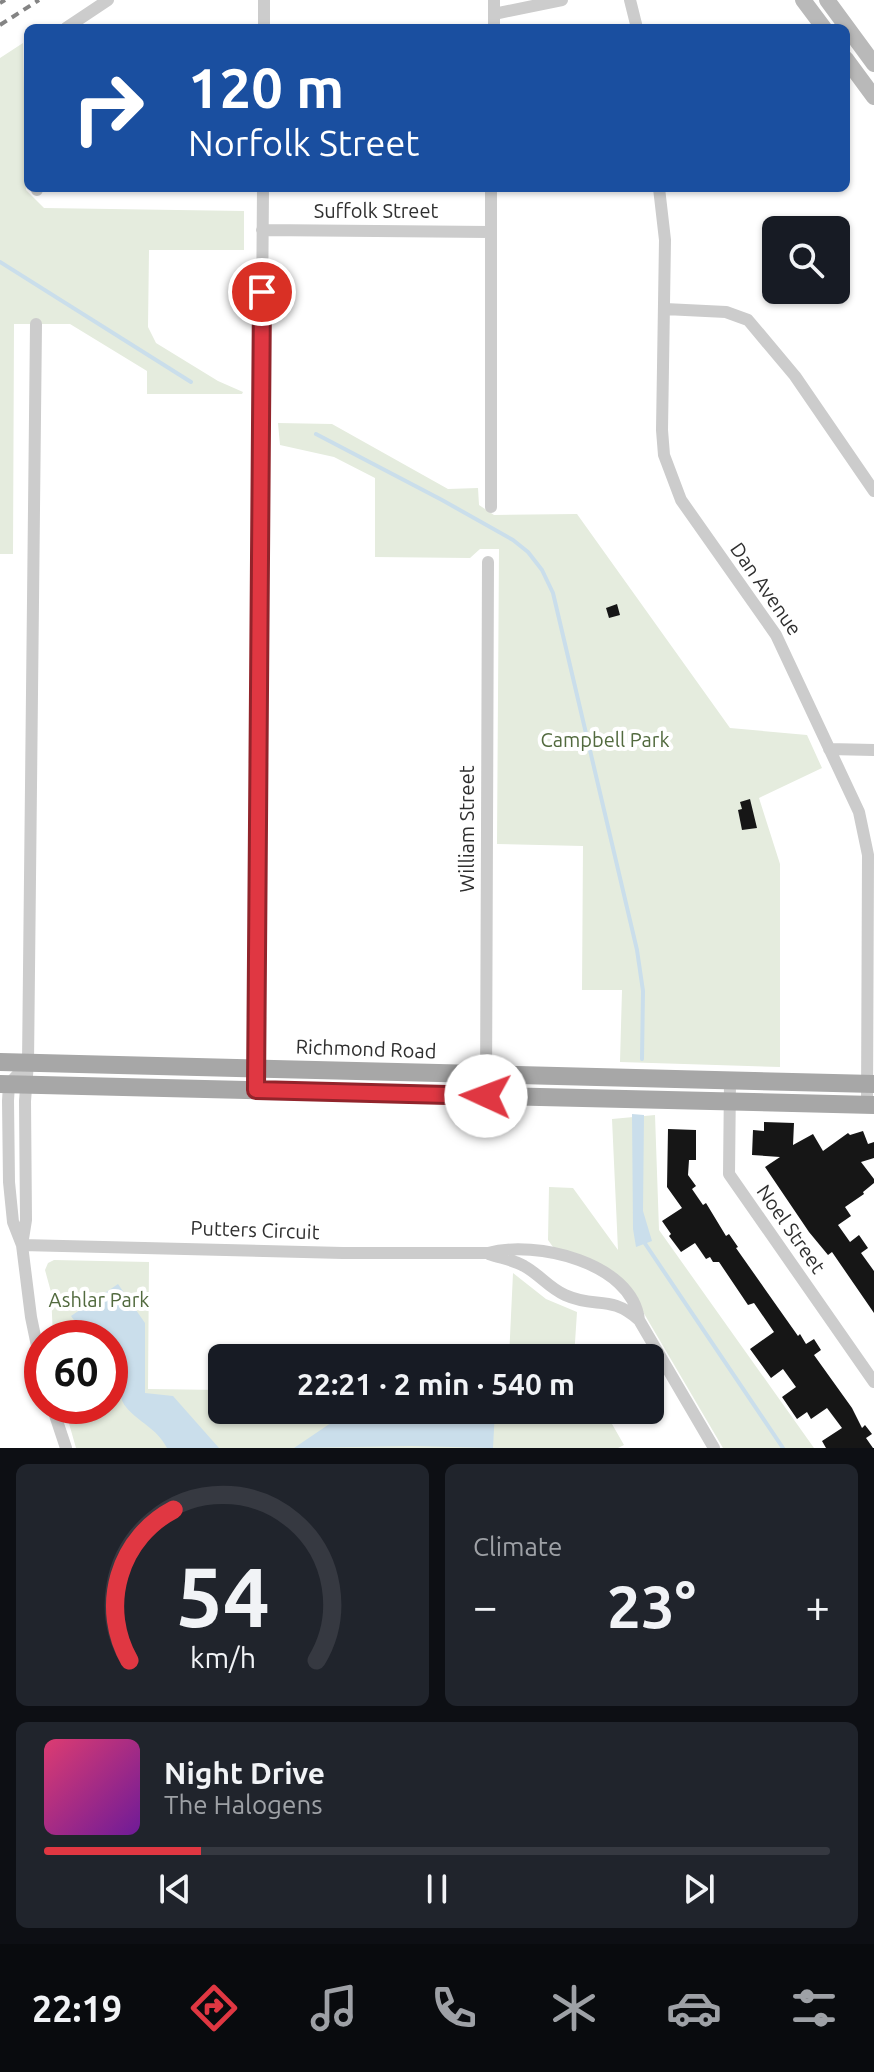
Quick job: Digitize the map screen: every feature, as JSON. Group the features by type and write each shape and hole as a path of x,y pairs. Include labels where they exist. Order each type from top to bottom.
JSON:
{"main road":[{"path":"803,0 821,24"},
{"path":"827,0 845,24"},
{"path":"850,31 874,64"},
{"path":"850,64 873,93"},
{"name":"Richmond Road","path":"0,1062 871,1084"},
{"path":"12,1085 870,1105"}],"street":[{"path":"72,24 108,0"},
{"path":"264,0 264,24"},
{"path":"494,0 494,24"},
{"path":"494,14 562,0"},
{"path":"630,0 636,24"},
{"path":"256,1090 263,192"},
{"path":"491,192 491,507"},
{"name":"Dan Avenue","path":"659,192 665,240 662,430 664,455 671,478 698,527 776,635 859,812 865,833 871,914 870,1105"},
{"name":"Suffolk Street","path":"262,230 490,232"},
{"path":"665,309 726,312 748,320 795,376 874,491"},
{"path":"32,1320 22,1245 26,1220 25,1101 12,1085 28,1063 36,324"},
{"name":"William Street","path":"486,1096 488,562"},
{"path":"829,749 874,750"},
{"name":"Noel Street","path":"730,1081 730,1178 874,1382"},
{"name":"Putters Circuit","path":"22,1245 343,1253 547,1252 585,1262 606,1274 624,1289 638,1311 639,1320"},
{"name":"Putters Circuit","path":"488,1253 524,1265 560,1293 583,1301 614,1303 624,1307 639,1320 714,1448"},
{"path":"58,1424 66,1448"}],"green space":[{"path":"23,43 24,192 28,192 44,208 244,211 244,250 149,250 148,327 156,343 242,394 147,394 147,371 70,324 14,324 13,554 0,554 0,58"},
{"name":"Campbell Park","path":"278,423 332,424 448,489 478,488 479,505 494,515 577,514 730,728 807,735 822,768 759,798 780,864 780,1067 620,1062 622,990 582,990 583,846 497,844 499,549 480,549 470,558 375,557 375,478 334,457 280,445"},
{"path":"655,1115 659,1230 814,1448 723,1448 629,1288 553,1247 548,1240 549,1187 573,1188 618,1250 612,1119"},
{"name":"Ashlar Park","path":"54,1260 149,1262 148,1389 208,1390 208,1424 612,1424 624,1445 618,1448 76,1448 69,1424 128,1424 128,1320 52,1320 51,1292 45,1270 48,1263"},
{"path":"513,1273 546,1299 577,1312 575,1344 510,1344"}],"water":[{"path":"632,1114 644,1115 643,1211 652,1241 636,1247 633,1229"},
{"path":"118,1284 145,1323 145,1393 173,1396 219,1448 167,1448 158,1435 128,1409 128,1320 74,1320 71,1316"},
{"path":"329,1424 494,1424 493,1448 294,1448"}],"building":[{"path":"617,604 620,615 609,618 606,608"},
{"path":"750,799 757,828 742,830 738,810 742,809 740,802"},
{"path":"764,1122 794,1123 793,1145 813,1134 823,1151 848,1133 863,1131 868,1144 874,1142 874,1158 861,1162 874,1183 845,1207 851,1216 838,1225 850,1242 859,1235 868,1248 861,1253 874,1271 874,1313 832,1252 828,1255 809,1232 765,1167 780,1157 752,1155 753,1130 764,1131"},
{"path":"668,1129 696,1130 696,1160 689,1160 688,1175 696,1186 692,1189 703,1205 706,1203 726,1236 729,1234 798,1336 800,1334 806,1344 814,1339 821,1350 814,1355 852,1408 862,1428 865,1425 872,1434 866,1438 873,1448 826,1448 822,1441 842,1428 827,1408 811,1419 807,1412 797,1419 782,1397 796,1387 783,1369 771,1378 750,1349 774,1332 754,1303 748,1305 719,1262 713,1262 710,1257 706,1259 695,1243 681,1252 669,1236 671,1234 662,1221 682,1208 667,1187"}],"waterway":[{"path":"0,262 191,382"},
{"path":"316,434 513,540 528,552 542,570 553,593 637,950 643,991 642,1059"},
{"path":"644,1242 783,1448"}],"railway":[{"path":"0,3 5,0"},
{"path":"0,25 39,0"}],"route":[{"path":"262,292 256,1090 486,1096"}]}
